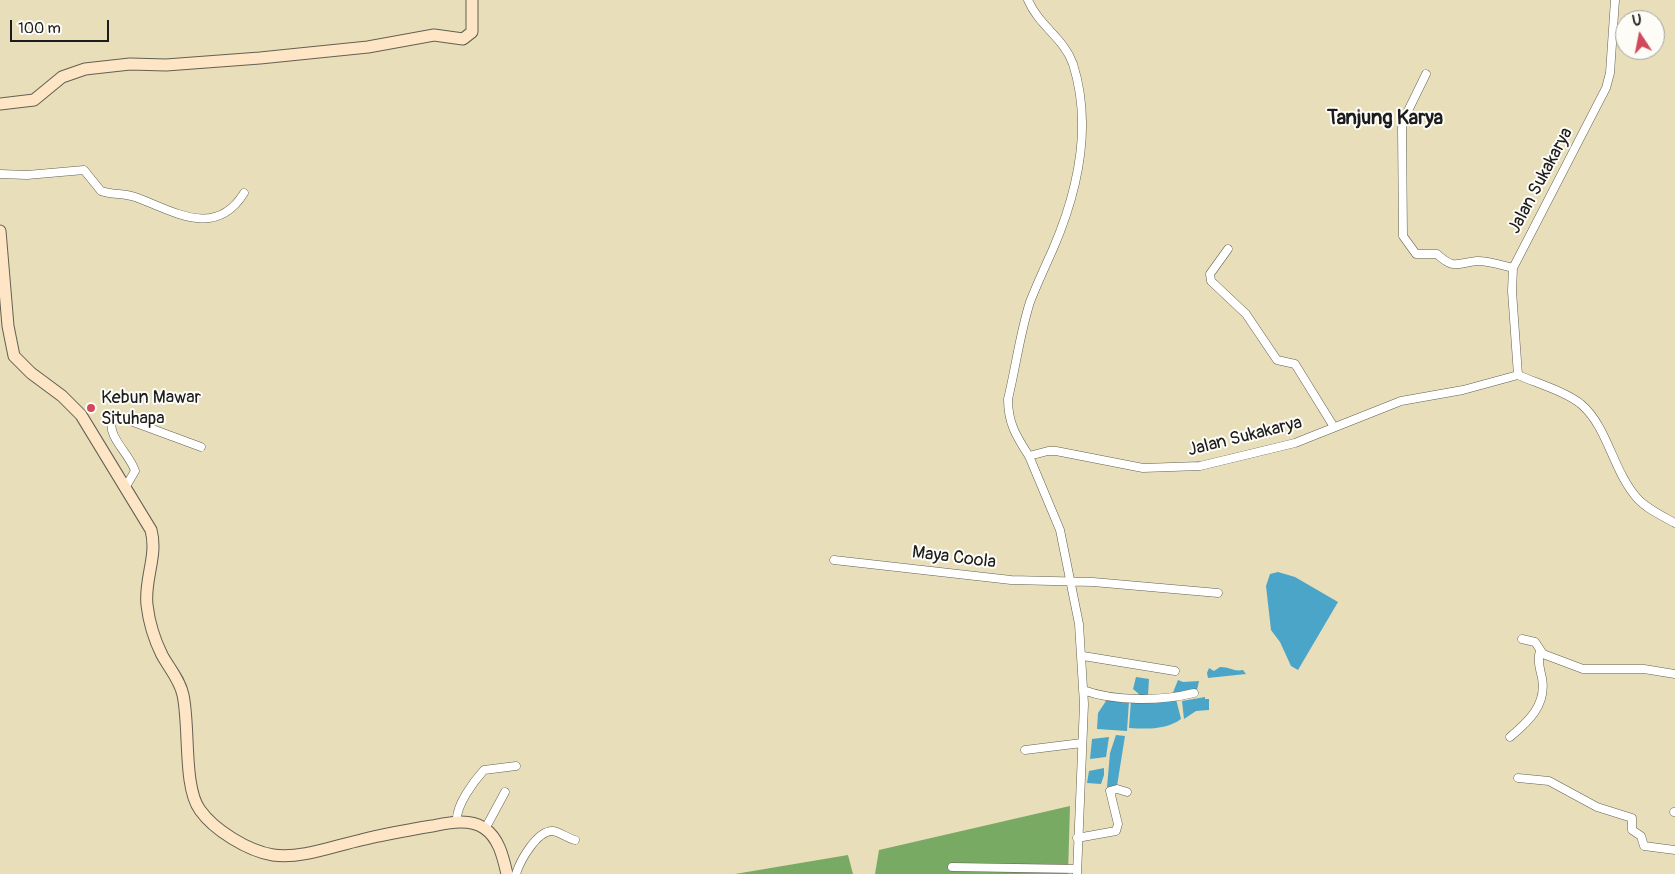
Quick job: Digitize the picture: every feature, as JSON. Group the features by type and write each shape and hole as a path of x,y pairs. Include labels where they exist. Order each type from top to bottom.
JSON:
{"main road":[{"path":"0,104 34,100 62,77 85,69 130,64 166,65 294,55 360,48 434,35 444,35 457,40 463,39 472,32 472,0"},
{"path":"0,232 9,331 14,356 31,373 74,406 148,523 153,539 153,556 146,594 148,611 154,638 183,694 188,726 190,791 194,802 206,817 239,841 264,852 279,855 300,854 385,834 457,822 475,824 486,829 499,846 507,874"}],"street":[{"path":"952,867 1077,871 1084,690 1083,656 1071,581 1060,530 1029,456 1014,434 1008,413 1008,398 1030,302 1075,189 1083,140 1081,109 1074,70 1069,55 1060,41 1048,31 1035,14 1028,0"},
{"name":"Jalan Sukakarya","path":"1029,456 1056,451 1134,467 1179,468 1220,462 1302,440 1401,401 1463,390 1518,376 1512,291 1513,268 1606,88 1610,73 1615,0"},
{"path":"1426,74 1403,123 1402,186 1405,240 1416,254 1438,254 1449,264 1460,265 1479,261 1513,268"},
{"path":"0,174 27,176 84,170 101,191 132,196 182,217 204,219 213,218 234,206 244,193"},
{"path":"1228,249 1210,274 1210,281 1246,314 1277,360 1295,364 1334,427"},
{"path":"1518,376 1572,398 1582,405 1598,428 1634,494 1644,505 1675,524"},
{"path":"125,488 134,471 127,454 111,431 112,420 117,416 201,448"},
{"name":"Maya Coola","path":"834,560 1010,580 1071,581 1218,593"},
{"path":"1522,639 1534,642 1540,651 1586,670 1644,669 1675,674"},
{"path":"1510,737 1528,723 1540,703 1542,688 1538,663 1540,651"},
{"path":"1083,656 1175,671"},
{"path":"1084,690 1094,694 1131,699 1181,696 1194,693"},
{"path":"1025,750 1082,743"},
{"path":"457,822 457,815 466,797 484,770 516,766"},
{"path":"1518,778 1549,781 1597,807 1632,818 1632,830 1640,836 1644,846 1675,850"},
{"path":"1077,838 1118,830 1110,791 1117,789 1127,792"},
{"path":"486,829 505,792"},
{"path":"516,874 525,852 548,831 555,831 575,840"}],"green space":[{"path":"1070,806 1068,874 875,874 879,850"},
{"path":"848,855 853,874 735,874"}],"water":[{"path":"1278,572 1295,577 1338,602 1298,670 1291,666 1280,642 1271,630 1266,586 1270,574"},
{"path":"1220,667 1243,670 1246,674 1208,678 1209,668 1214,671"},
{"path":"1136,677 1149,679 1148,695 1140,695 1133,689"},
{"path":"1178,680 1183,682 1199,681 1197,690 1172,695"},
{"path":"1205,697 1205,699 1209,699 1209,710 1196,711 1184,719 1182,701"},
{"path":"1108,698 1129,701 1127,731 1097,729 1098,713"},
{"path":"1176,699 1181,719 1175,723 1156,728 1129,728 1131,700"},
{"path":"1116,735 1125,736 1117,786 1107,787 1110,753"},
{"path":"1109,737 1106,757 1090,759 1092,739"},
{"path":"1104,768 1101,784 1087,783 1089,771"}],"place":[{"name":"Kebun Mawar Situhapa","path":"91,408"}],"district":[{"name":"Tanjung Karya","path":"1385,119"}]}
